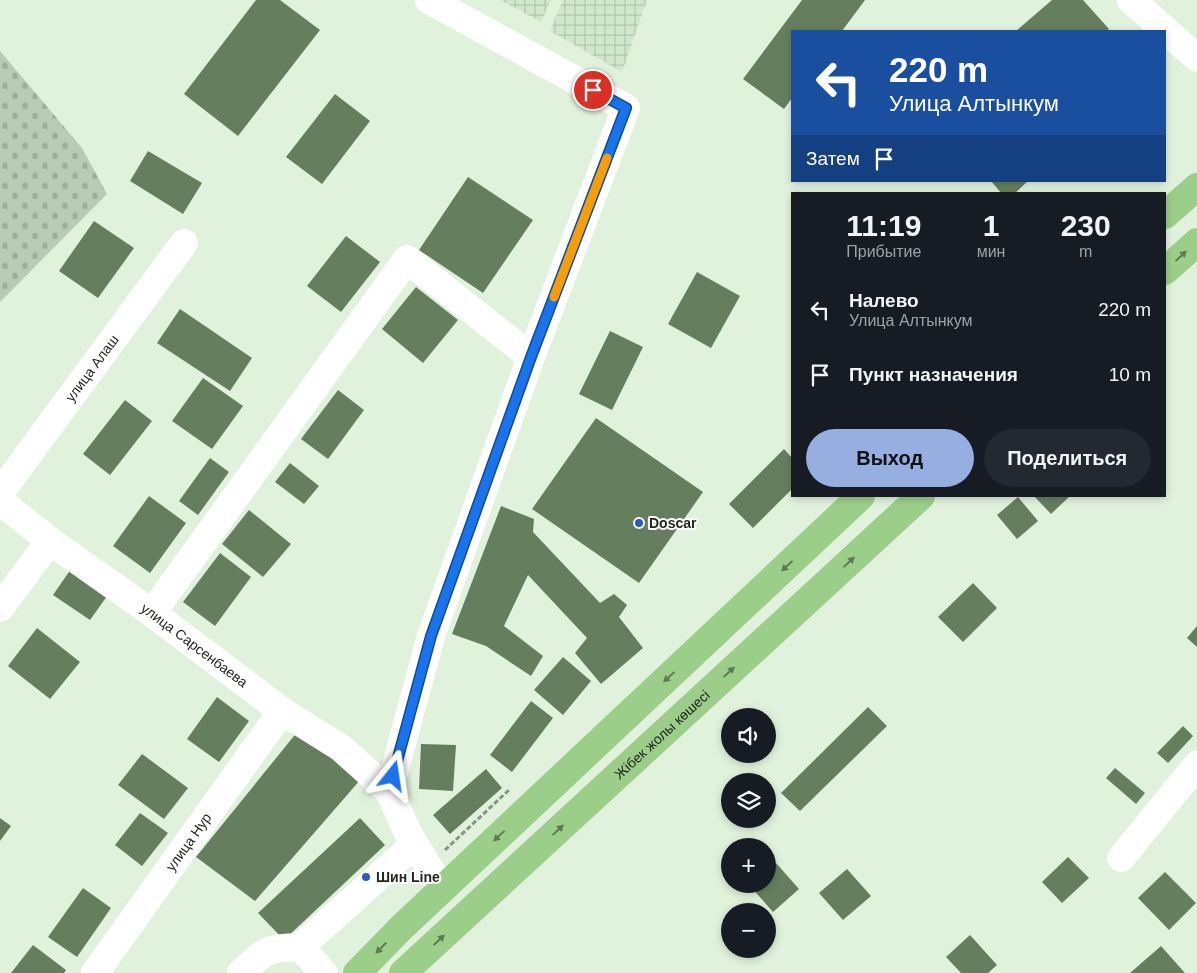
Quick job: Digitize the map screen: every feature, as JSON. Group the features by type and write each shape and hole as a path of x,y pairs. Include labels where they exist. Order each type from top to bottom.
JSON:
{"main road":[{"path":"1166,214 1197,187"},
{"path":"1166,270 1197,242"},
{"path":"357,973 442,889 860,497"},
{"name":"Жібек жолы көшесі","path":"403,973 920,497"}],"street":[{"path":"430,0 626,108 531,357 431,636 389,791 415,844 442,889"},
{"path":"1131,0 1165,30"},
{"path":"1166,31 1197,58"},
{"name":"улица Алаш","path":"0,493 184,243"},
{"path":"152,613 407,259 531,357"},
{"name":"улица Сарсенбаева","path":"0,501 50,541 152,613 282,711 341,748 389,791"},
{"path":"0,608 50,541"},
{"name":"улица Нур","path":"96,973 282,711"},
{"path":"1121,858 1197,765"},
{"path":"241,973 266,951 277,948 300,947 415,844"},
{"path":"300,947 324,973"}],"shaded area":[{"path":"500,0 551,0 541,22"},
{"path":"563,0 647,0 622,72 550,31"}],"green space":[{"path":"0,51 82,148 107,194 0,302"}],"building":[{"path":"256,0 280,0 320,30 238,136 184,94"},
{"path":"802,0 865,0 843,30 791,30 791,99 784,109 743,79"},
{"path":"1052,0 1083,0 1109,29 1108,30 1017,30"},
{"path":"335,94 370,121 322,184 286,157"},
{"path":"148,151 202,183 183,214 130,181"},
{"path":"468,177 533,220 483,293 419,250"},
{"path":"992,182 1027,182 1016,192 1000,192"},
{"path":"94,221 134,248 98,298 59,271"},
{"path":"346,236 380,262 341,312 307,286"},
{"path":"697,272 740,296 711,348 668,324"},
{"path":"416,287 458,320 423,363 382,329"},
{"path":"180,309 252,358 230,391 157,343"},
{"path":"610,331 643,347 612,410 579,394"},
{"path":"203,378 243,406 212,449 172,421"},
{"path":"338,390 364,410 328,459 301,439"},
{"path":"125,400 152,421 110,475 83,454"},
{"path":"596,418 703,492 639,583 532,509"},
{"path":"784,449 791,457 791,490 753,528 729,504"},
{"path":"210,458 229,472 198,515 179,501"},
{"path":"290,463 319,486 304,504 275,482"},
{"path":"149,496 186,523 150,573 113,546"},
{"path":"1018,497 1038,521 1017,539 997,515"},
{"path":"1035,497 1069,497 1051,514"},
{"path":"501,506 534,519 533,532 600,603 614,594 627,605 619,617 643,648 601,684 575,653 587,638 528,575 504,626 543,656 531,676 486,646 452,634"},
{"path":"249,510 291,544 263,577 222,544"},
{"path":"220,553 251,577 215,626 183,602"},
{"path":"73,566 110,592 90,620 53,595"},
{"path":"973,583 997,608 963,642 938,617"},
{"path":"1197,626 1197,647 1187,638"},
{"path":"37,628 80,662 50,699 8,666"},
{"path":"563,657 591,681 563,715 534,690"},
{"path":"217,697 249,721 219,762 187,739"},
{"path":"531,701 553,718 512,772 490,755"},
{"path":"868,707 887,726 800,811 781,793"},
{"path":"1183,726 1193,736 1168,763 1157,753"},
{"path":"298,731 361,779 255,901 196,857"},
{"path":"421,744 456,745 453,791 419,789"},
{"path":"142,754 188,788 164,819 118,785"},
{"path":"1115,768 1145,793 1136,804 1106,778"},
{"path":"486,769 502,788 450,834 433,815"},
{"path":"140,813 168,833 142,866 115,845"},
{"path":"0,818 11,826 0,841"},
{"path":"360,818 385,845 284,940 258,913"},
{"path":"1068,857 1089,878 1062,903 1042,882"},
{"path":"776,863 799,889 776,909 776,903 765,903 756,893 776,893"},
{"path":"847,869 871,896 843,920 819,893"},
{"path":"1165,872 1196,903 1169,930 1138,898"},
{"path":"83,888 111,908 77,957 48,937"},
{"path":"970,935 997,965 988,973 961,973 946,957"},
{"path":"33,945 66,970 64,973 11,973"},
{"path":"1161,946 1185,973 1130,973"}],"slow traffic":[{"path":"554,297 607,158"}],"place":[{"name":"Doscar","path":"639,523"},
{"name":"Шин Line","path":"366,877"}],"route":[{"path":"393,776 431,636 531,357 626,108 593,90"}]}
